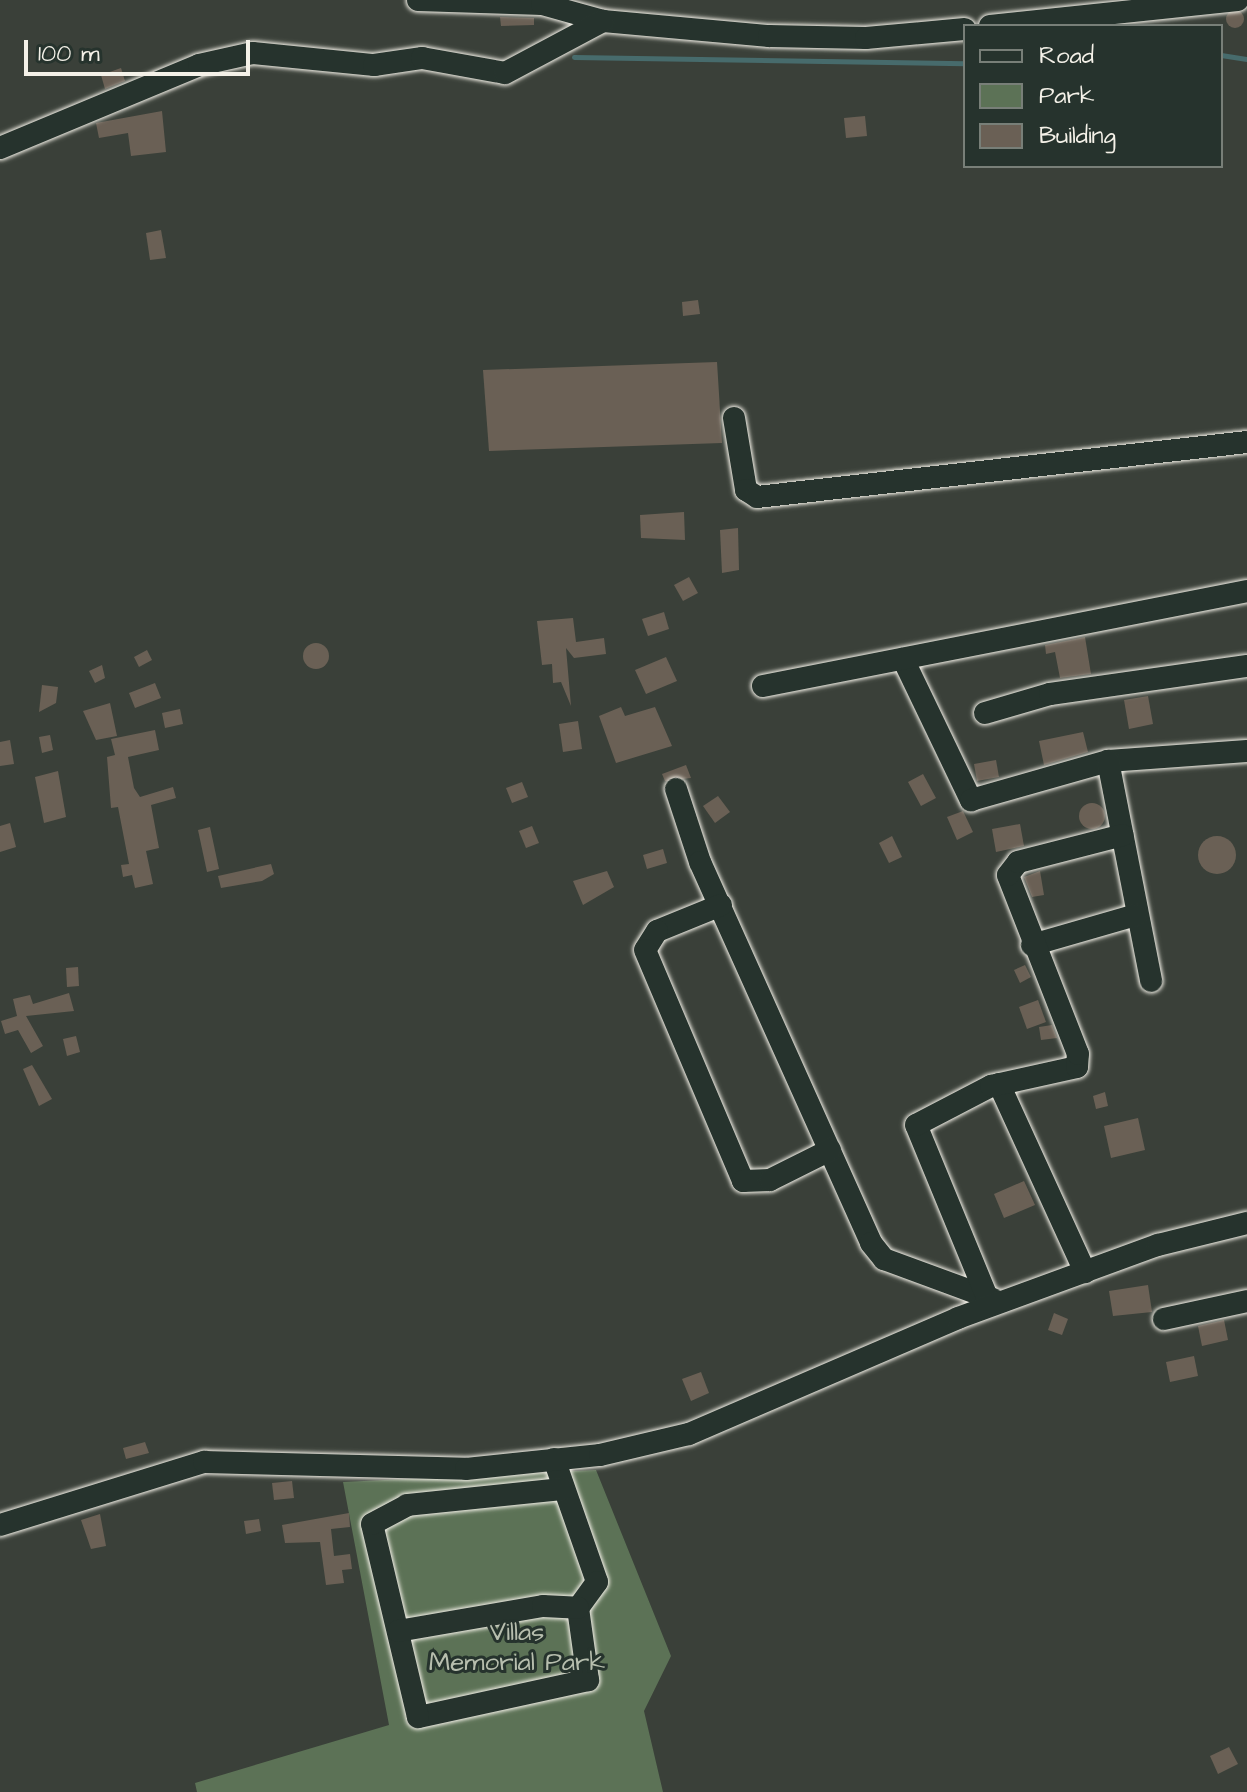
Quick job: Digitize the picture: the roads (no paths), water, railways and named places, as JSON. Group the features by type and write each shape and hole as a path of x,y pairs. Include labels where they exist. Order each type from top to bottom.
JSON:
{"street":[{"path":"418,0 542,4 603,21 866,38 963,29"},
{"path":"1009,24 1238,0"},
{"path":"0,148 199,65 253,53 374,65 422,58 505,73 603,21"},
{"path":"734,418 746,490 757,497 1247,442"},
{"path":"763,686 1247,591"},
{"path":"903,659 971,800 1108,761 1247,751"},
{"path":"985,713 1050,694 1247,666"},
{"path":"1108,761 1151,981"},
{"path":"676,789 721,905 830,1150 884,1259 994,1300"},
{"path":"994,1300 916,1125 999,1084 1079,1064 1032,945 1009,867 1123,835"},
{"path":"721,905 657,931 645,950 743,1181 770,1180 830,1150"},
{"path":"1032,945 1136,915"},
{"path":"999,1084 1085,1272"},
{"path":"0,1525 204,1462 466,1469 554,1459 689,1434 994,1300 1247,1223"},
{"path":"1164,1319 1247,1301"},
{"path":"554,1459 597,1582 578,1608 588,1680 418,1717 372,1524 407,1505 563,1489"},
{"path":"398,1631 543,1606 578,1608"}],"waterway":[{"path":"1223,55 1247,59"},
{"path":"574,57 963,63"}],"park label":[{"name":"Villas Memorial Park","path":"517,1648"}]}
